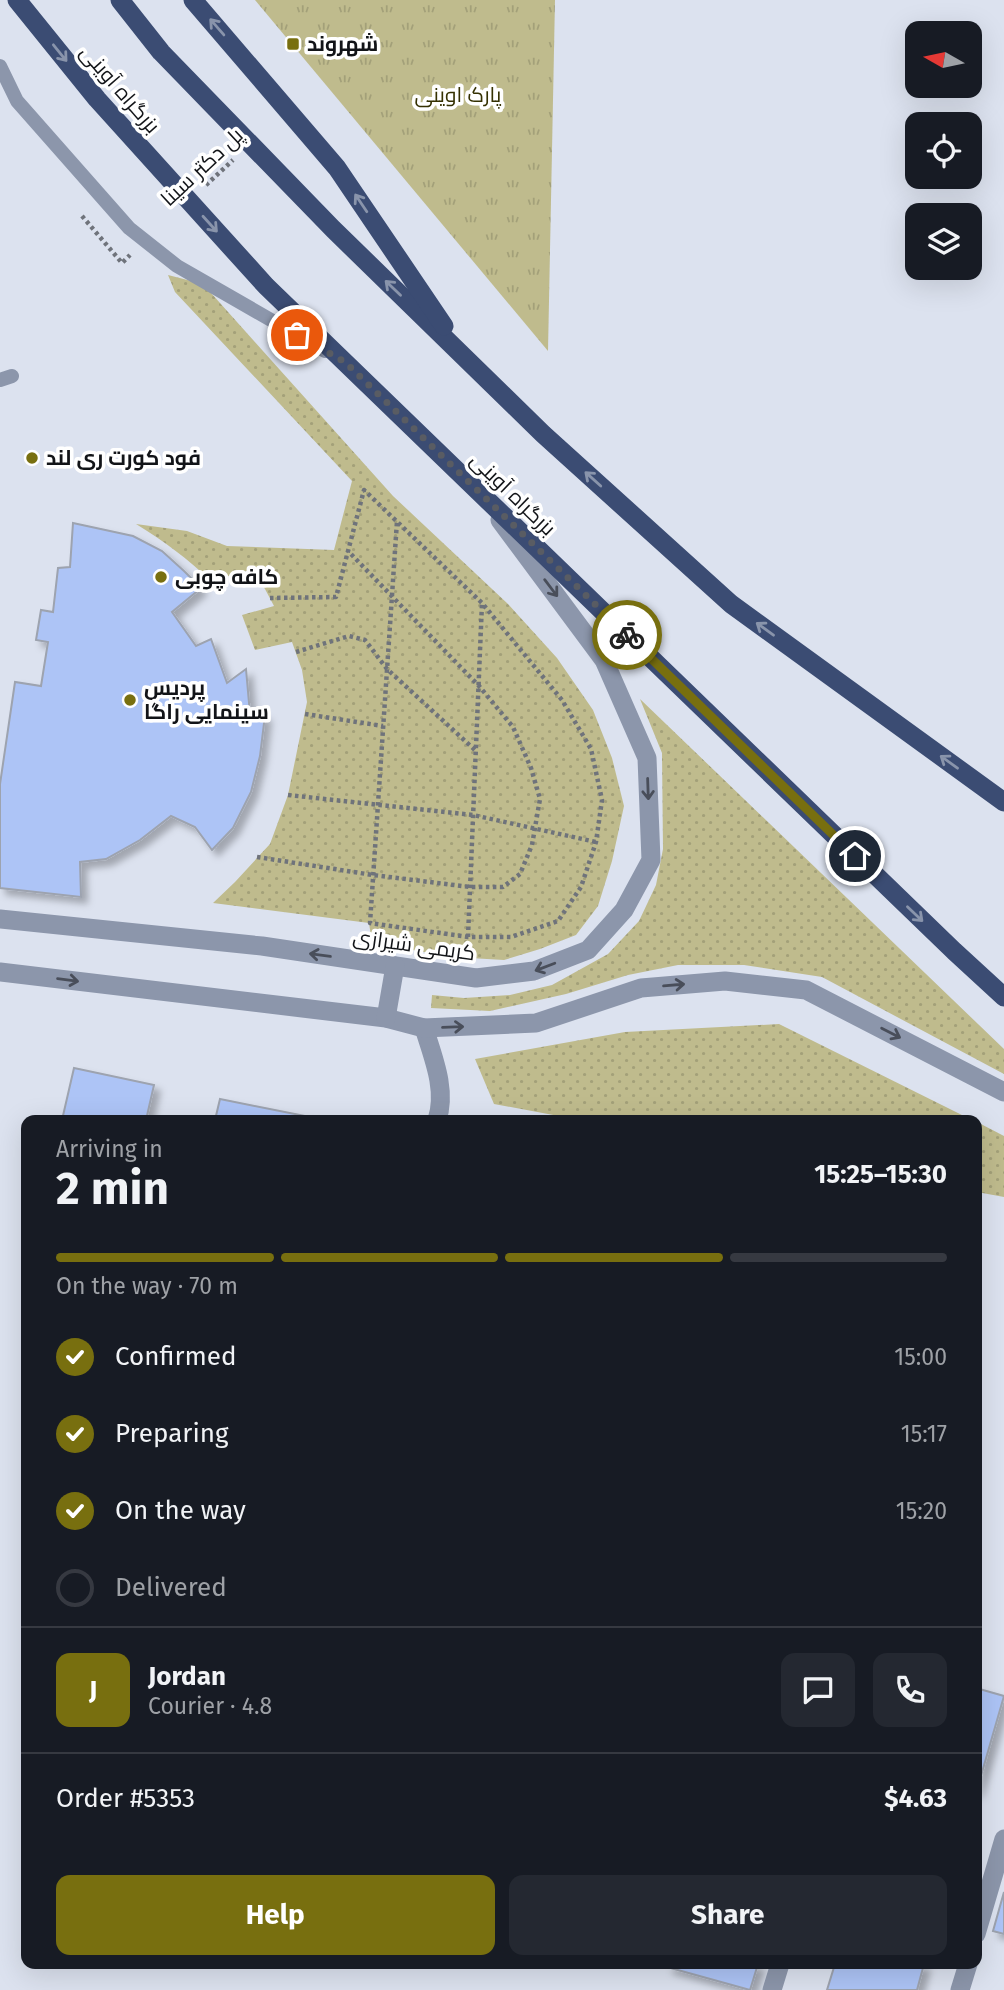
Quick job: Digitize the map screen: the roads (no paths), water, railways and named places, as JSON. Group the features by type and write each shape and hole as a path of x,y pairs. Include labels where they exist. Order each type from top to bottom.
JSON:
{"highway":[{"name":"بزرگراه آوینی","path":"17,0 97,99 266,286 1004,997"},
{"path":"120,0 161,52 333,229 543,434 731,604 1004,803"},
{"path":"193,0 337,168 468,361"}],"street":[{"name":"کریمی شیرازی","path":"0,919 262,946 476,978 534,971 587,950 624,910 651,860 647,758 604,660 481,494"},
{"path":"386,1018 395,966"},
{"path":"0,972 386,1018 424,1028 536,1023 641,988 725,981 806,990 1004,1092"},
{"path":"424,1028 436,1066 442,1107 439,1115"},
{"path":"982,1914 1004,1839"},
{"path":"772,1990 778,1969"},
{"path":"960,1990 966,1969"}],"lane":[{"path":"0,66 17,101 129,229 177,266 345,362"}],"place":[{"name":"شهروند","path":"293,44"},
{"name":"فود کورت ری لند","path":"32,458"},
{"name":"کافه چوبی","path":"161,577"},
{"name":"پردیس سینمایی راگا","path":"130,700"}],"park label":[{"name":"پارک اوینی","path":"458,95"}]}
